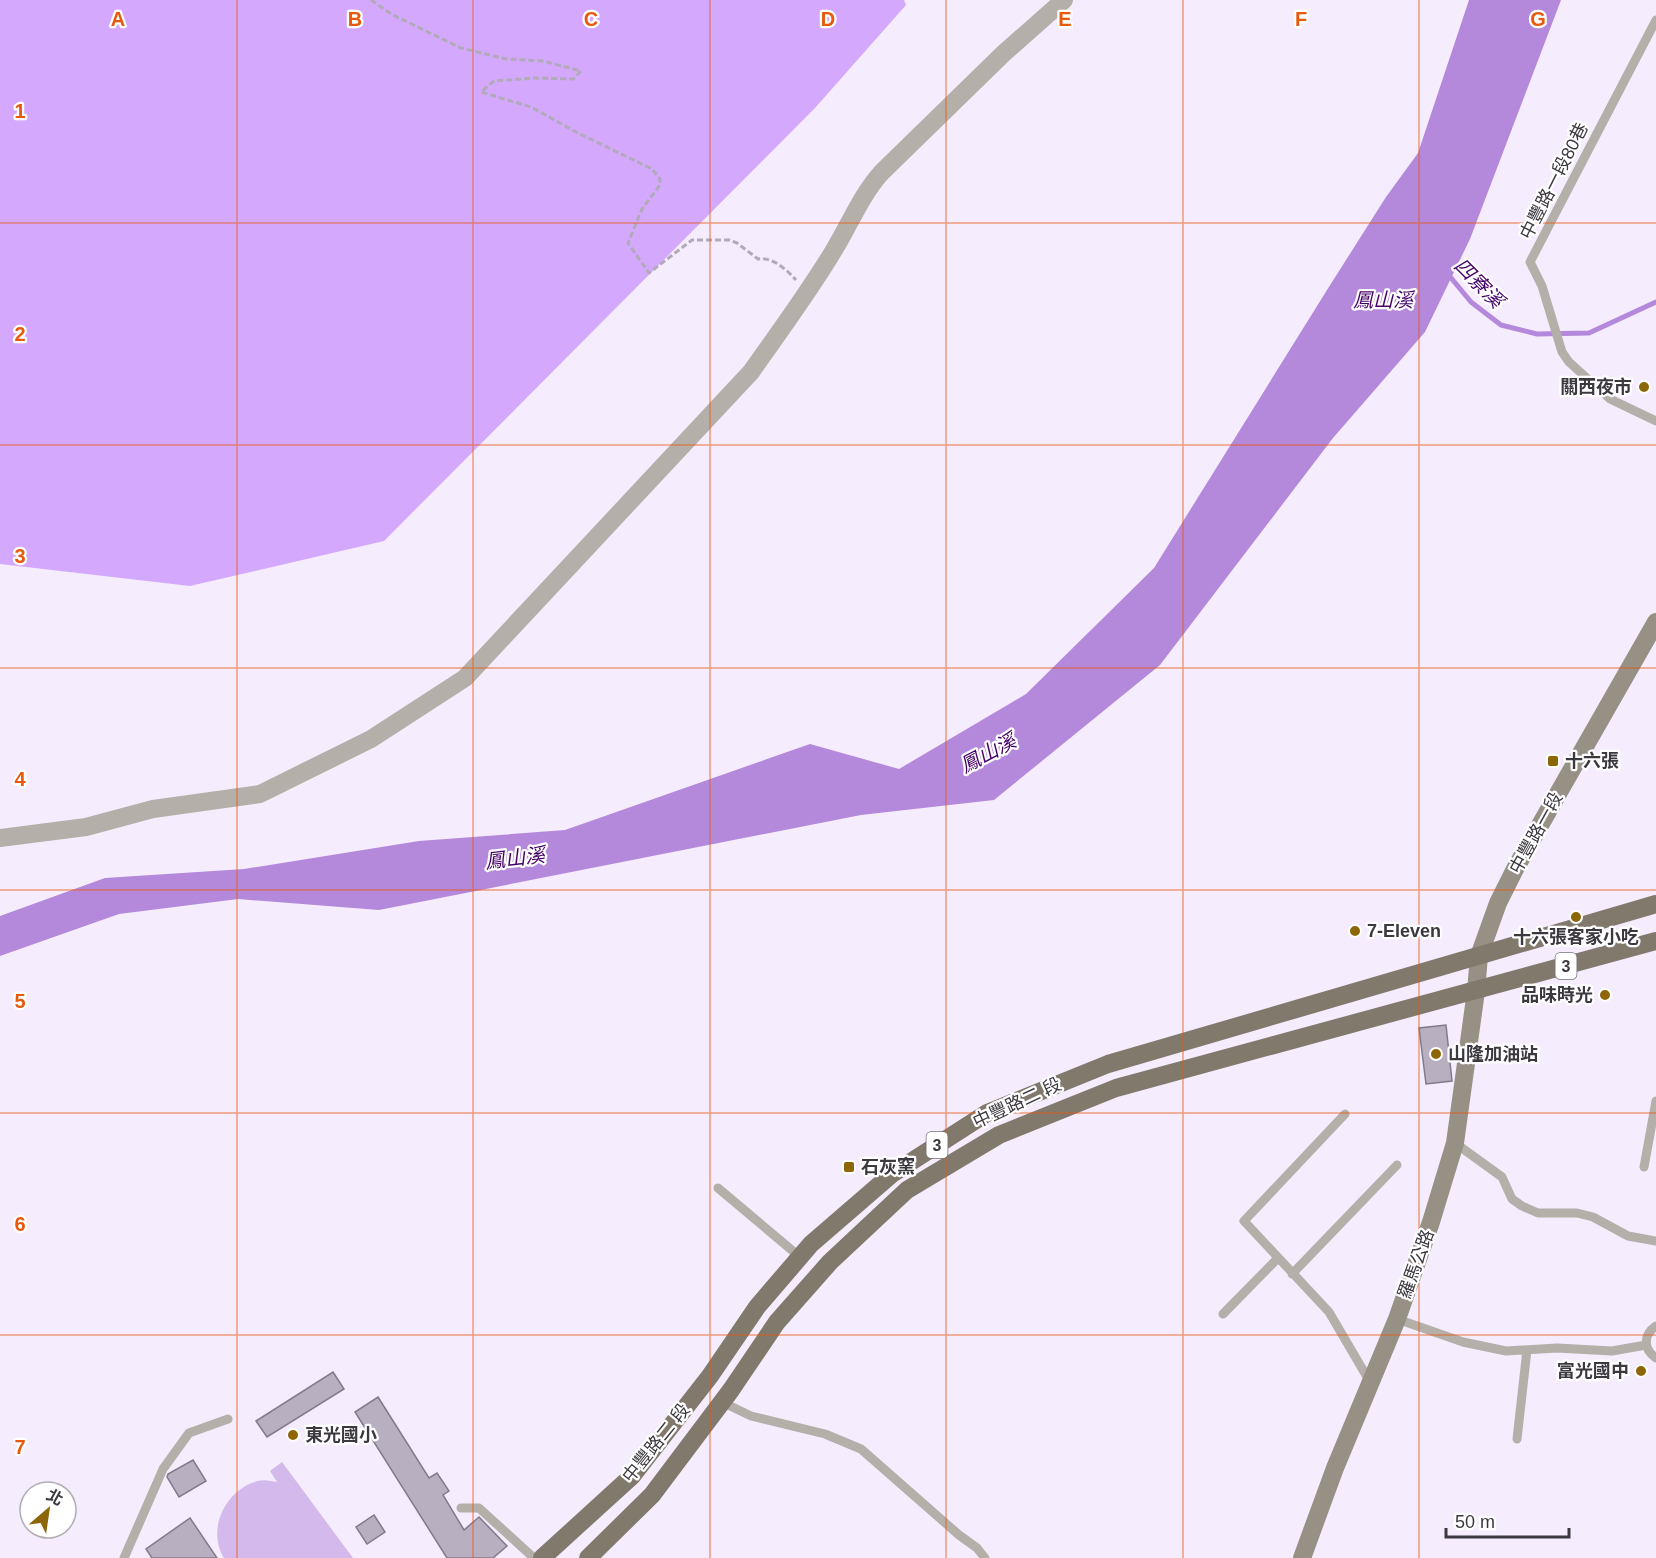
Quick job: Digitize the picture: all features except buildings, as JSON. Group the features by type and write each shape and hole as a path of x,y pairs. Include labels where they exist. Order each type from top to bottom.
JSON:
{"main road":[{"name":"中豐路一段","path":"1479,956 1498,903 1515,869 1656,622"},
{"name":"3","path":"1479,956 1656,904"},
{"name":"3","path":"1476,991 1656,941"},
{"name":"羅馬公路","path":"1302,1558 1370,1382 1397,1319 1431,1222 1455,1143 1479,956"},
{"name":"中豐路二 段","path":"542,1558 632,1476 696,1394 757,1307 811,1244 892,1174 987,1113 1108,1064 1479,956"},
{"name":"中豐路二 段","path":"588,1558 652,1495 720,1405 777,1322 830,1262 907,1190 999,1135 1116,1088 1476,991"},
{"path":"876,1188 890,1206"},
{"path":"696,1394 720,1405"}],"street":[{"path":"0,838 86,826 153,809 260,794 371,739 465,678 751,372 835,249 871,184 882,171 1004,53 1064,0"}],"lane":[{"name":"中豐路一段80巷","path":"1656,20 1530,262 1542,286 1562,352 1569,362 1610,399 1656,421"},
{"path":"1644,1167 1656,1101"},
{"path":"1345,1114 1244,1221 1329,1312 1370,1382"},
{"path":"1455,1143 1502,1177 1512,1199 1522,1206 1538,1213 1577,1212 1593,1217 1628,1236 1656,1241"},
{"path":"1292,1274 1397,1165"},
{"path":"718,1188 800,1257"},
{"path":"1223,1314 1278,1258"},
{"path":"1397,1319 1462,1342 1506,1351 1557,1348 1612,1351 1646,1345"},
{"path":"1656,1326 1647,1334 1646,1345 1648,1351 1656,1358"},
{"path":"1517,1439 1527,1350"},
{"path":"720,1405 751,1416 825,1434 861,1449 977,1548 985,1558"},
{"path":"124,1558 163,1469 189,1433 228,1419"},
{"path":"461,1508 479,1508 534,1558"}],"path":[{"path":"371,0 393,15 461,48 506,59 543,61 582,71 573,79 534,78 494,81 481,92 531,107 652,169 660,179 660,185 642,209 628,243 650,273 692,240 729,240 737,243 758,260 764,259 782,266 806,293"}],"shaded area":[{"path":"0,0 904,0 906,5 815,108 384,541 190,586 0,564"},
{"path":"282,1462 353,1558 224,1558 217,1535 218,1523 228,1501 247,1485 260,1480 277,1482 270,1471"}],"water":[{"name":"鳳山溪","path":"1469,0 1561,0 1470,239 1425,332 1333,438 1160,665 994,800 861,815 379,910 238,899 119,914 0,956 0,916 105,878 244,869 419,841 565,830 810,744 899,769 1026,694 1154,568 1386,197 1418,153"}],"waterway":[{"name":"四寮溪","path":"1447,273 1471,302 1501,325 1537,334 1589,333 1656,302"}],"place":[{"name":"關西夜市","path":"1644,387"},
{"name":"十六張","path":"1553,761"},
{"name":"十六張客家小吃","path":"1576,917"},
{"name":"7-Eleven","path":"1355,931"},
{"name":"品味時光","path":"1605,995"},
{"name":"山隆加油站","path":"1436,1054"},
{"name":"石灰窯","path":"849,1167"},
{"name":"富光國中","path":"1641,1371"},
{"name":"東光國小","path":"293,1435"}]}
